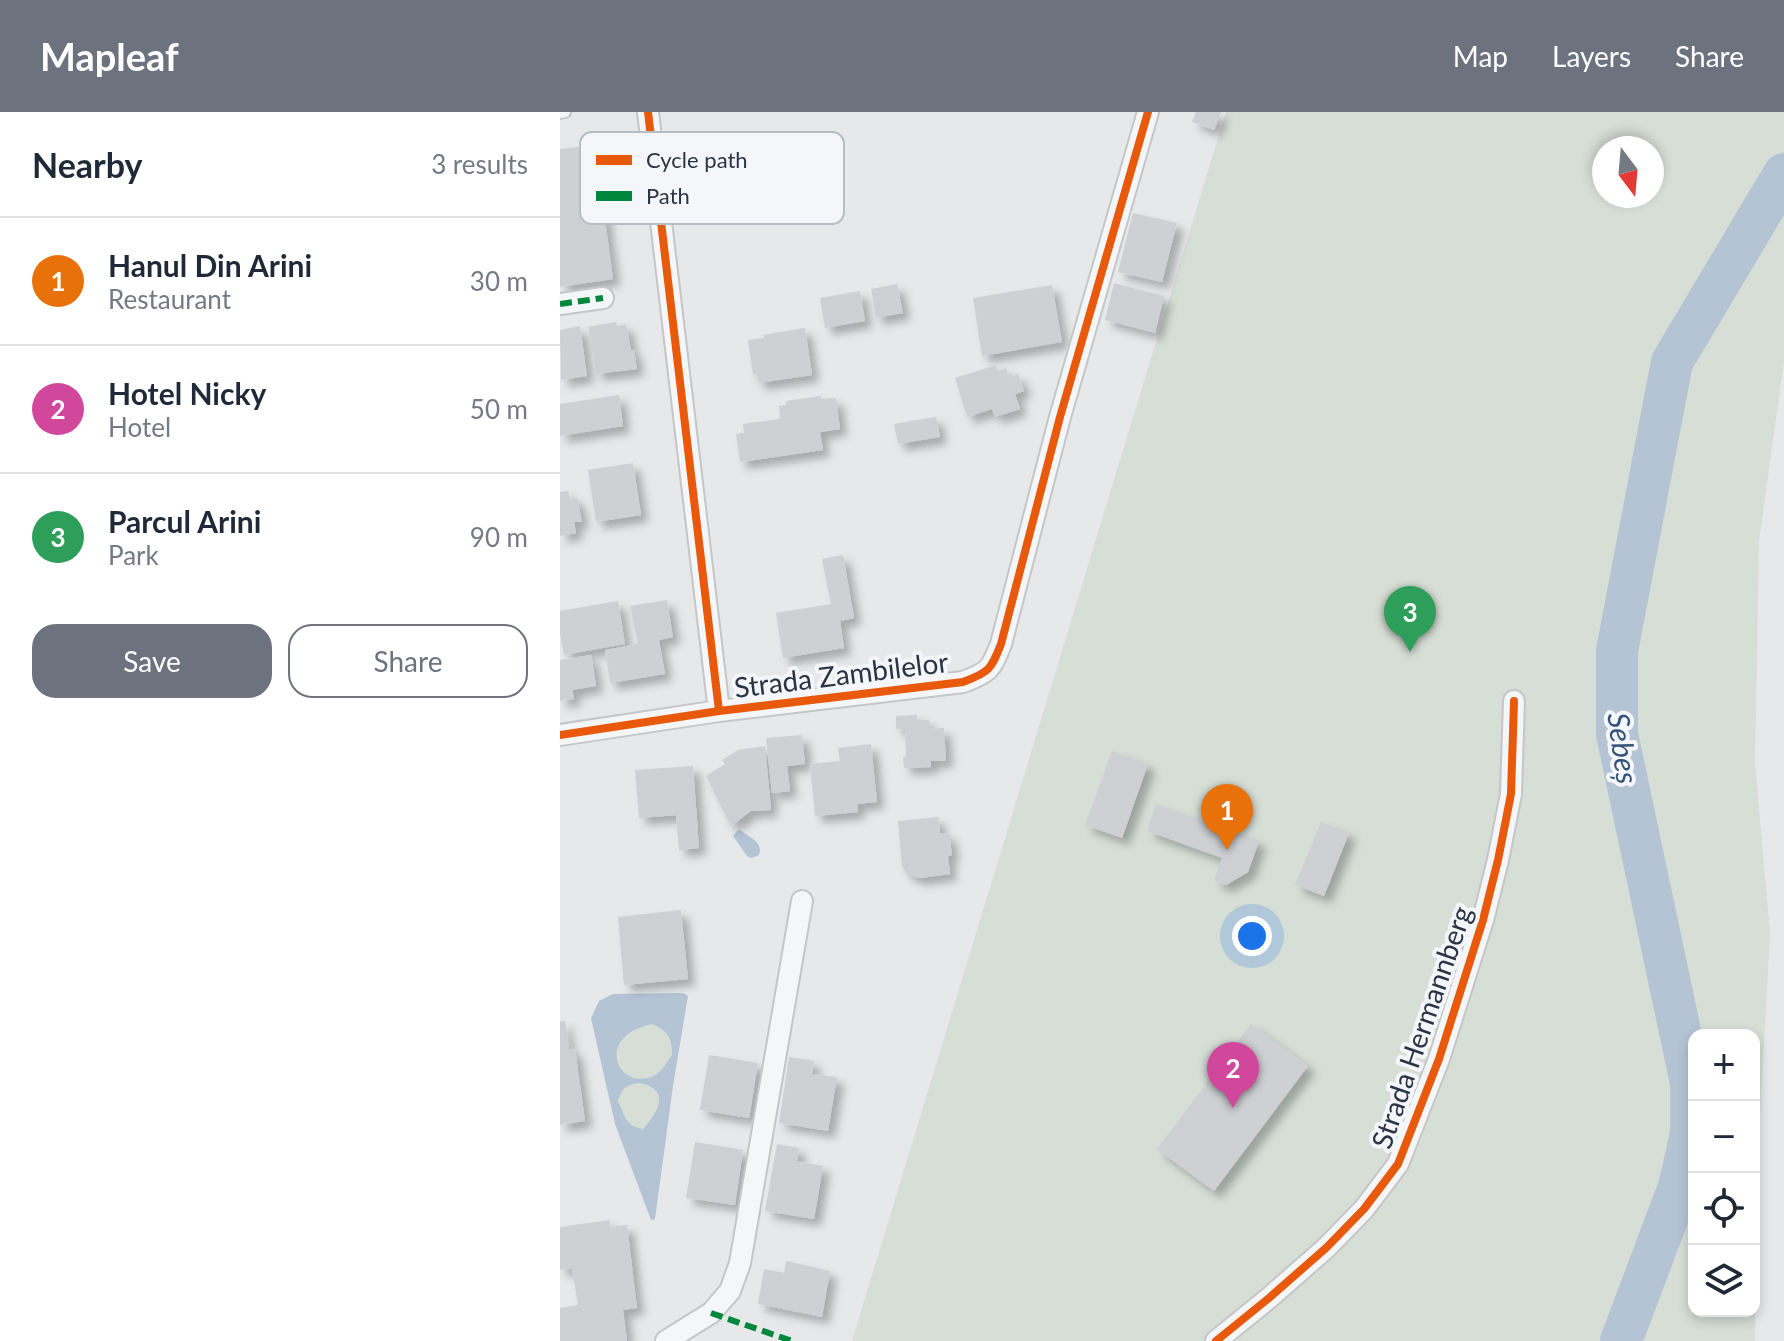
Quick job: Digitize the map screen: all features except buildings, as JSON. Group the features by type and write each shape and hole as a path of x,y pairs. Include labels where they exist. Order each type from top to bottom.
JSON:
{"street":[{"path":"648,112 650,132"},
{"name":"Strada Zambilelor","path":"560,735 719,711 963,682 983,674 994,663 1060,417 1148,112"},
{"path":"661,224 719,711"},
{"path":"560,304 603,298"},
{"name":"Strada Hermannberg","path":"1216,1341 1326,1248 1364,1209 1398,1164 1439,1059 1495,875 1511,794 1514,701"},
{"path":"666,1341 711,1313 730,1291 740,1263 802,901"}],"shaded area":[{"path":"1226,112 1784,112 1784,361 1759,541 1755,763 1770,933 1760,1115 1760,1029 1688,1029 1688,1317 1755,1317 1755,1341 852,1341"},
{"path":"652,1024 668,1036 672,1055 655,1075 642,1079 631,1077 622,1071 617,1051 633,1031"},
{"path":"639,1083 649,1086 659,1096 657,1108 643,1129 628,1123 618,1101 625,1088"}],"water":[{"path":"740,830 757,843 759,855 747,856 733,836"},
{"path":"683,993 688,996 655,1219 651,1220 615,1124 591,1018 599,1001 613,994","holes":["652,1024 668,1036 672,1055 655,1075 642,1079 631,1077 622,1071 617,1051 622,1040 633,1031","639,1083 649,1086 659,1096 657,1108 643,1129 629,1123 618,1101 625,1088"]}],"waterway":[{"name":"Sebeș","path":"1621,1341 1679,1187 1691,1134 1691,1083 1617,734 1617,651 1672,362 1784,174"}],"marked path":[{"path":"560,304 603,298"},
{"path":"711,1313 792,1341"}],"cycle path":[{"path":"648,112 650,132"},
{"path":"560,735 719,711 963,682 988,669 1001,644 1060,417 1148,112"},
{"path":"661,224 719,711"},
{"path":"1216,1341 1326,1248 1364,1209 1398,1164 1439,1059 1483,920 1511,794 1514,701"}],"place":[{"name":"Parcul Arini","path":"1410,652"},
{"name":"Hanul Din Arini","path":"1227,850"},
{"name":"Hotel Nicky","path":"1233,1108"}]}
